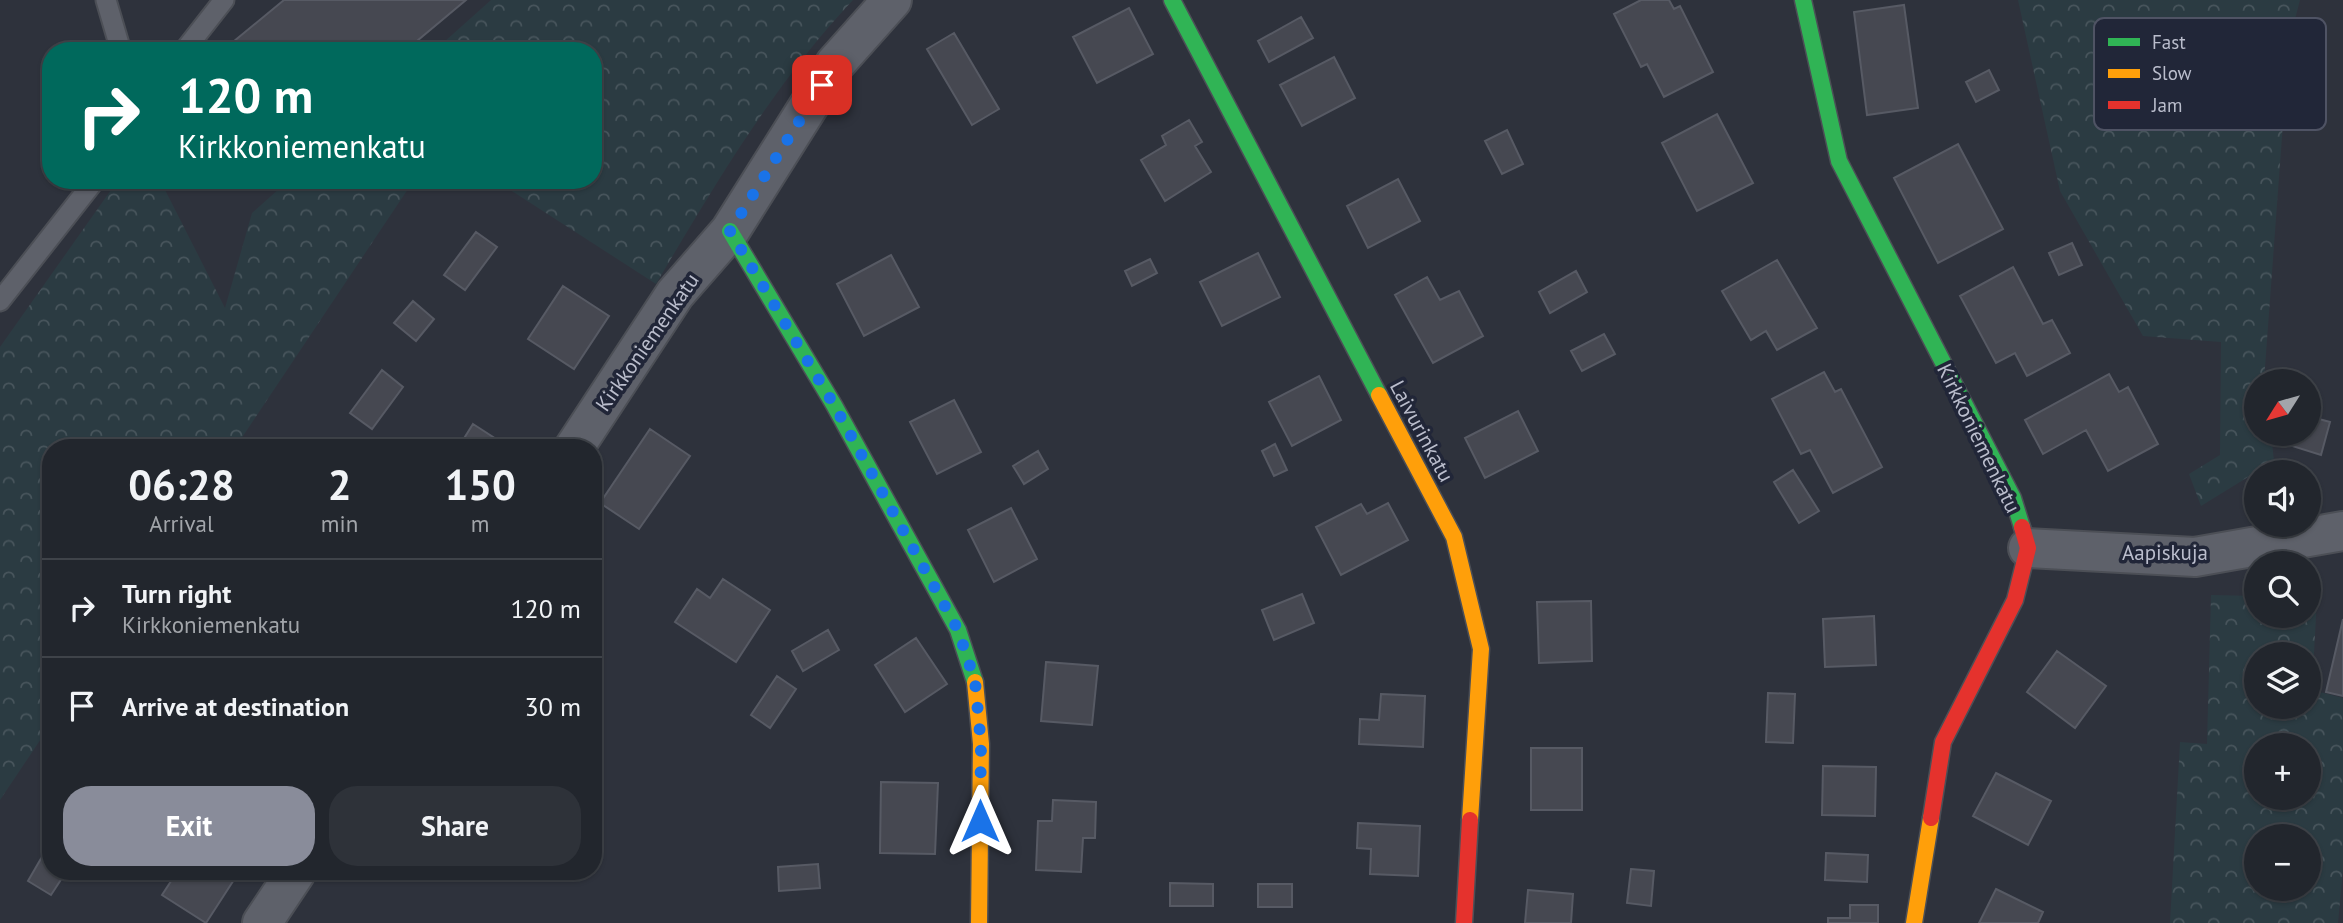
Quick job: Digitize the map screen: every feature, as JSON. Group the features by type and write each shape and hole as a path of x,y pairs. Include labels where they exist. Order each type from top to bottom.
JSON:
{"street":[{"name":"Kirkkoniemenkatu","path":"580,439 675,295 730,231 835,65 892,0"},
{"name":"Laivurinkatu","path":"1172,0 1454,537 1481,649 1464,923"},
{"name":"Kirkkoniemenkatu","path":"1803,0 1839,162 2013,498 2028,548"},
{"path":"730,231 834,405 958,630 975,681 981,744 979,923"},
{"name":"Aapiskuja","path":"2028,548 2195,556 2343,531"},
{"path":"1914,923 1943,742 2015,600 2028,548"},
{"path":"262,923 291,880"}],"lane":[{"path":"106,0 118,42"},
{"path":"191,42 224,0"},
{"path":"0,301 88,189"}],"green space":[{"path":"491,0 853,0 824,32 771,101 723,173 656,284 509,189 602,189 602,42 444,42"},
{"path":"2018,0 2300,0 2295,18 2094,18 2094,130 2283,130 2265,369 2244,369 2244,446 2272,446 2274,460 2244,460 2244,479 2201,506 2189,474 2220,455 2221,342 2143,336 2060,191"},
{"path":"112,189 165,189 225,308 252,213 279,189 408,189 241,439 42,439 42,737 0,800 0,347"},
{"path":"2211,595 2244,596 2244,628 2315,628 2315,642 2244,642 2244,719 2321,719 2321,692 2343,698 2343,869 2338,923 2170,923 2180,742 2207,744"}],"building":[{"path":"284,0 466,0 416,42 233,42"},
{"path":"1641,0 1669,0 1674,9 1680,6 1713,72 1664,97 1647,64 1641,67 1614,14"},
{"path":"1904,5 1918,108 1867,115 1854,12"},
{"path":"1129,8 1153,54 1097,83 1073,37"},
{"path":"1301,17 1313,38 1269,62 1258,41"},
{"path":"954,33 999,109 972,125 927,49"},
{"path":"1334,57 1355,98 1302,126 1280,85"},
{"path":"1989,70 1999,90 1976,102 1966,82"},
{"path":"1717,114 1753,183 1697,211 1662,143"},
{"path":"1189,120 1202,142 1195,146 1211,172 1165,201 1141,160 1166,145 1162,136"},
{"path":"1507,130 1523,164 1502,174 1485,141"},
{"path":"1958,144 2003,229 1938,263 1894,178"},
{"path":"1398,179 1420,221 1368,248 1347,206"},
{"path":"476,232 497,247 465,290 444,275"},
{"path":"2072,243 2082,265 2059,275 2049,253"},
{"path":"1258,253 1280,297 1222,326 1200,282"},
{"path":"891,255 919,307 864,336 837,284"},
{"path":"1150,259 1157,273 1132,286 1125,271"},
{"path":"1777,260 1817,328 1777,350 1766,331 1751,340 1722,291"},
{"path":"2013,267 2043,324 2052,320 2070,353 2027,376 2015,353 1996,363 1960,296"},
{"path":"1576,271 1587,292 1550,313 1539,292"},
{"path":"1427,277 1440,300 1459,291 1483,336 1433,363 1395,295"},
{"path":"563,286 609,316 574,369 528,339"},
{"path":"413,301 434,319 416,341 394,323"},
{"path":"1604,334 1615,354 1582,371 1571,351"},
{"path":"382,370 403,387 372,429 350,413"},
{"path":"1824,372 1835,392 1841,389 1882,467 1833,493 1810,450 1801,454 1772,399"},
{"path":"2109,374 2119,392 2128,387 2158,444 2108,471 2086,430 2043,454 2025,420"},
{"path":"1319,376 1341,420 1292,446 1269,402"},
{"path":"954,400 981,452 937,474 910,422"},
{"path":"1518,411 1538,451 1485,478 1465,438"},
{"path":"2321,420 2330,422 2321,455 2292,446 2321,446"},
{"path":"473,424 496,439 464,439"},
{"path":"650,429 690,456 639,529 602,504 602,500"},
{"path":"1275,444 1287,470 1274,476 1262,451"},
{"path":"1038,451 1048,469 1024,484 1013,466"},
{"path":"1793,470 1819,511 1799,523 1774,482"},
{"path":"1388,503 1408,540 1341,575 1316,527 1361,504 1367,514"},
{"path":"1011,508 1037,559 994,582 968,530"},
{"path":"723,579 770,610 736,662 675,622 697,589 710,598"},
{"path":"1302,594 1314,623 1274,640 1262,610"},
{"path":"1591,601 1592,661 1539,663 1537,602"},
{"path":"1874,616 1876,665 1825,667 1823,619"},
{"path":"2343,619 2343,696 2326,692"},
{"path":"828,630 839,650 803,671 792,651"},
{"path":"916,638 947,684 905,712 875,665"},
{"path":"2057,651 2106,686 2075,728 2027,692"},
{"path":"1046,662 1098,666 1092,725 1041,721"},
{"path":"777,676 796,689 770,728 751,715"},
{"path":"1768,693 1795,694 1793,743 1766,742"},
{"path":"1381,694 1425,696 1423,747 1359,744 1360,719 1379,720"},
{"path":"1531,748 1582,748 1582,810 1531,810"},
{"path":"1823,766 1876,767 1875,816 1822,815"},
{"path":"1996,773 2051,801 2028,845 1973,816"},
{"path":"881,782 938,783 935,854 880,853"},
{"path":"1053,800 1096,802 1095,838 1083,838 1081,872 1036,870 1038,821 1052,821"},
{"path":"1358,823 1420,826 1418,876 1370,874 1371,849 1357,848"},
{"path":"1826,853 1868,855 1867,882 1825,880"},
{"path":"42,857 42,880 61,880 51,895 28,881"},
{"path":"818,864 820,888 779,891 778,867"},
{"path":"1631,869 1654,871 1651,906 1627,903"},
{"path":"172,880 234,880 206,923 162,895"},
{"path":"1170,883 1213,884 1213,906 1170,906"},
{"path":"1258,884 1292,884 1292,907 1258,907"},
{"path":"1996,889 2043,912 2038,923 1979,923"},
{"path":"1528,890 1573,894 1571,923 1525,923"},
{"path":"1850,905 1878,905 1878,923 1828,923 1828,918 1850,918"}],"traffic: fast":[{"path":"1172,0 1379,395"},
{"path":"1803,0 1839,161 2013,498 2022,527"},
{"path":"730,231 834,405 958,630 975,682"}],"traffic: slow":[{"path":"1379,395 1454,537 1481,649 1470,820"},
{"path":"975,682 981,744 979,923"},
{"path":"1914,923 1931,818"}],"traffic: jam":[{"path":"1931,818 1943,742 2015,600 2028,548 2022,527"},
{"path":"1464,923 1470,820"}],"route":[{"path":"822,85 730,231 834,405 958,630 975,681 981,744 980,821"}]}
